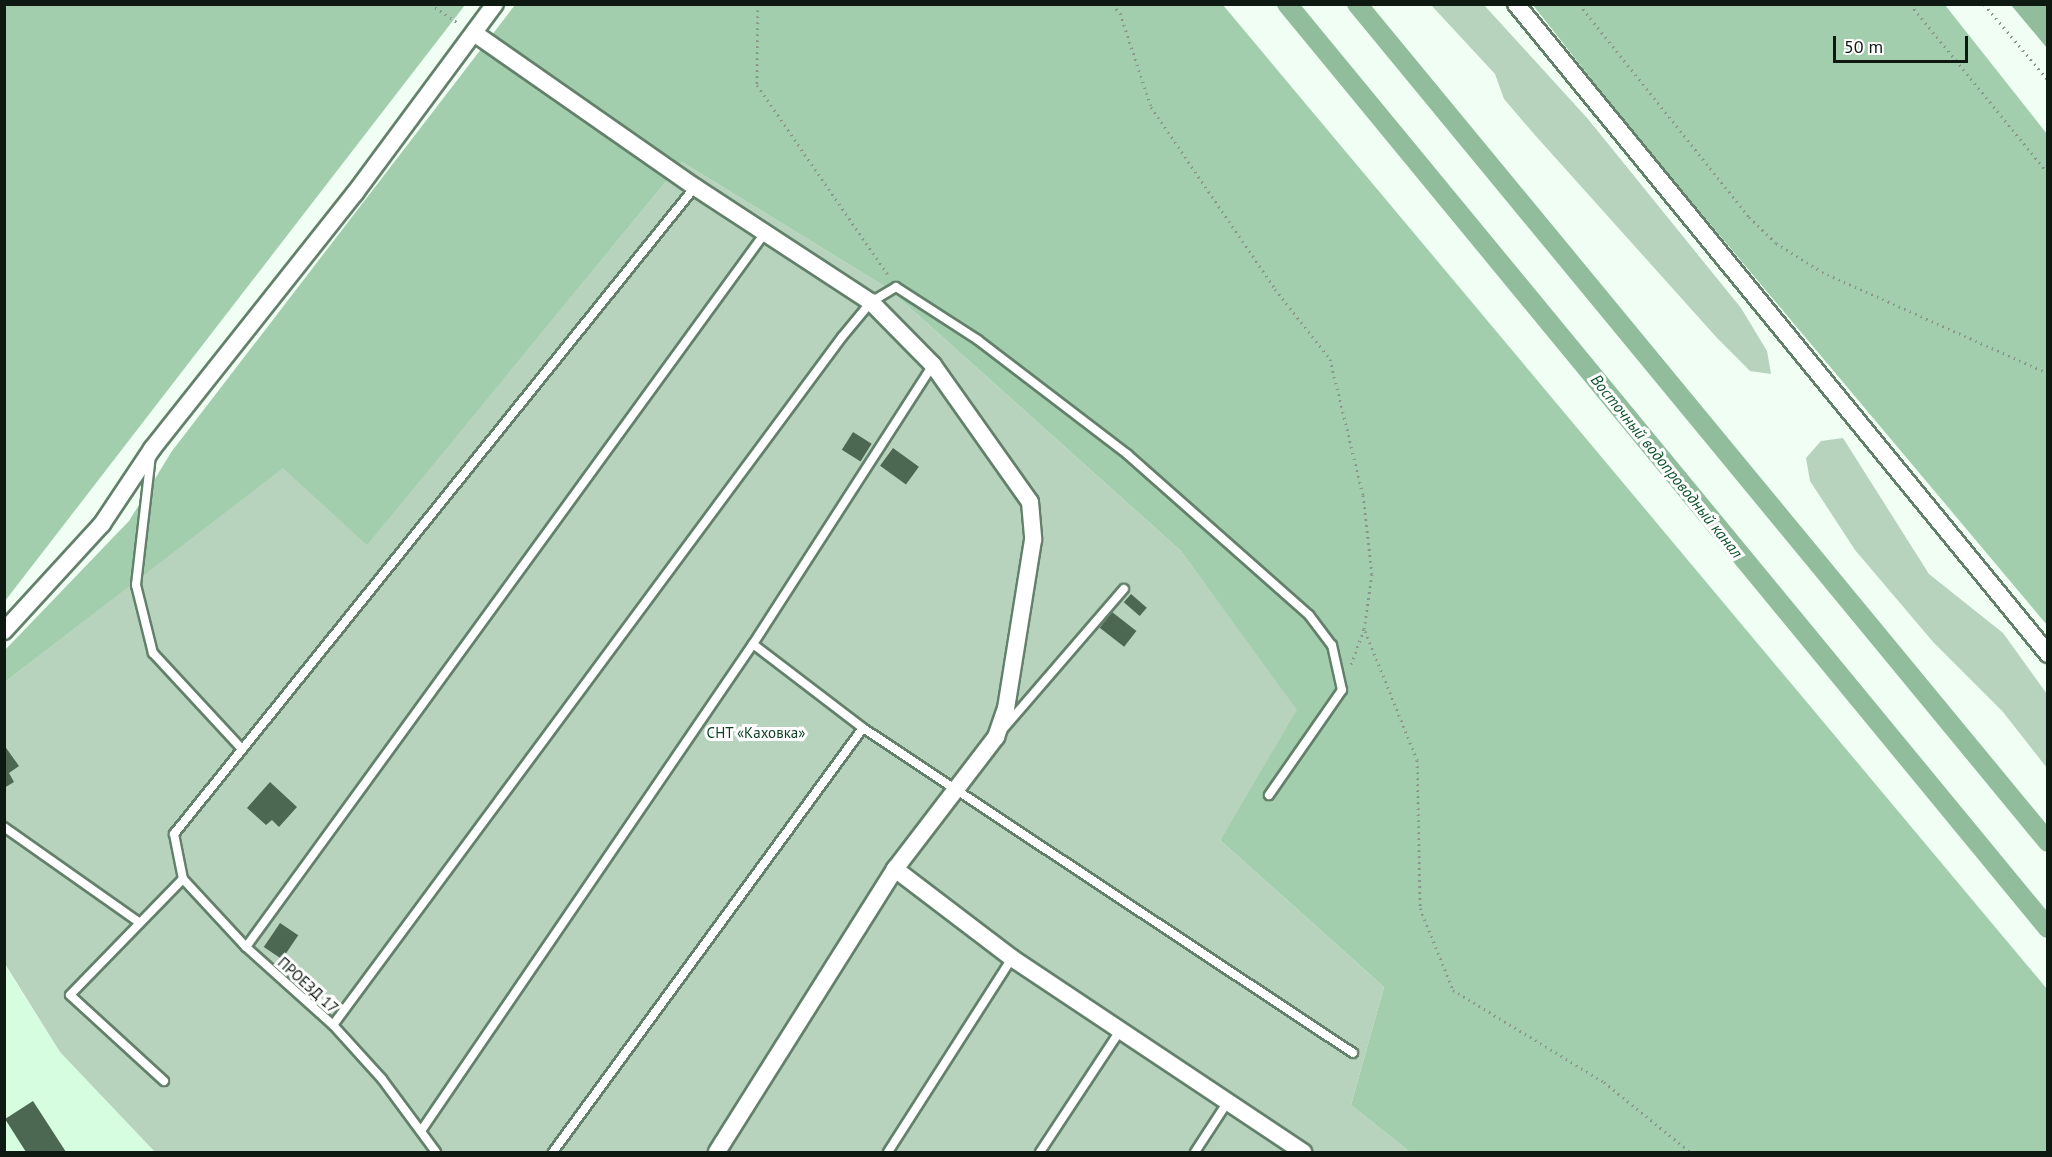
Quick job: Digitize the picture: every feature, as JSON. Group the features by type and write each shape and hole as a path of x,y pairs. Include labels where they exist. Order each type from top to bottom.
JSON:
{"street":[{"path":"4,632 102,524 152,449 355,193 495,4"},
{"path":"1516,4 2048,654"},
{"path":"474,33 695,187 871,302 933,365 1030,502 1033,540 1006,708 996,737 896,869 717,1152"},
{"path":"896,869 1012,958 1119,1032 1303,1152"}],"lane":[{"path":"164,1081 70,995 183,879 174,834 695,187"},
{"path":"246,947 765,233"},
{"path":"333,1025 871,302 896,287 978,340 1127,454 1309,615 1332,645 1342,690 1269,795"},
{"path":"421,1131 753,644 933,365"},
{"path":"152,449 136,585 153,653 242,749"},
{"path":"996,737 1124,589"},
{"path":"753,644 863,728 1353,1053"},
{"path":"553,1152 863,728"},
{"path":"4,827 140,924"},
{"name":"ПРОЕЗД 17","path":"183,879 246,947 333,1025 436,1152"},
{"path":"888,1152 1012,958"},
{"path":"1040,1152 1119,1032"},
{"path":"1195,1152 1227,1103"}],"path":[{"path":"430,4 474,33"},
{"path":"758,4 757,85 896,287"},
{"path":"1112,4 1120,13 1151,107 1275,289 1330,359 1364,495 1372,574 1364,630 1342,690"},
{"path":"1579,4 1749,217 1776,243 1822,272 2048,373"},
{"path":"1910,4 2048,173"},
{"path":"1984,4 2048,80"},
{"path":"1364,630 1417,760 1420,908 1454,990 1604,1082 1690,1152"}],"shaded area":[{"path":"4,5 465,5 5,601"},
{"path":"515,5 1223,5 2047,989 2047,1152 1410,1152 1351,1105 1384,987 1220,840 1297,710 1181,551 889,289 682,162 367,545 283,468 5,682 5,650 129,521 172,451"},
{"path":"1533,5 1945,5 2047,134 2047,625 1632,131"},
{"path":"2011,5 2047,5 2047,48"},
{"path":"4,964 60,1052 155,1152 5,1152"}],"green space":[{"path":"1431,5 1484,5 1588,119 1741,308 1767,351 1771,374 1750,371 1718,339 1534,134 1504,99 1495,74"},
{"name":"СНТ «Каховка»","path":"682,162 889,289 1181,551 1298,710 1220,840 1384,987 1351,1105 1410,1152 155,1152 60,1052 5,964 5,682 283,467 367,544"},
{"path":"1843,438 1929,574 2003,633 2047,694 2047,768 2003,712 1934,643 1855,550 1810,481 1806,458 1821,441"}],"building":[{"path":"853,432 872,444 861,461 842,450"},
{"path":"893,448 919,467 906,485 880,466"},
{"path":"1131,594 1147,608 1140,616 1124,602"},
{"path":"1112,612 1136,631 1124,647 1100,628"},
{"path":"4,745 19,766 9,773 14,782 4,788"},
{"path":"270,782 297,807 279,827 272,820 266,825 247,808"},
{"path":"280,923 298,935 282,959 264,947"},
{"path":"33,1101 66,1152 26,1152 5,1119"}],"waterway":[{"name":"Восточный водопроводный канал","path":"1287,4 2048,928"},
{"name":"Восточный водопроводный канал","path":"1357,4 2048,842"}]}
